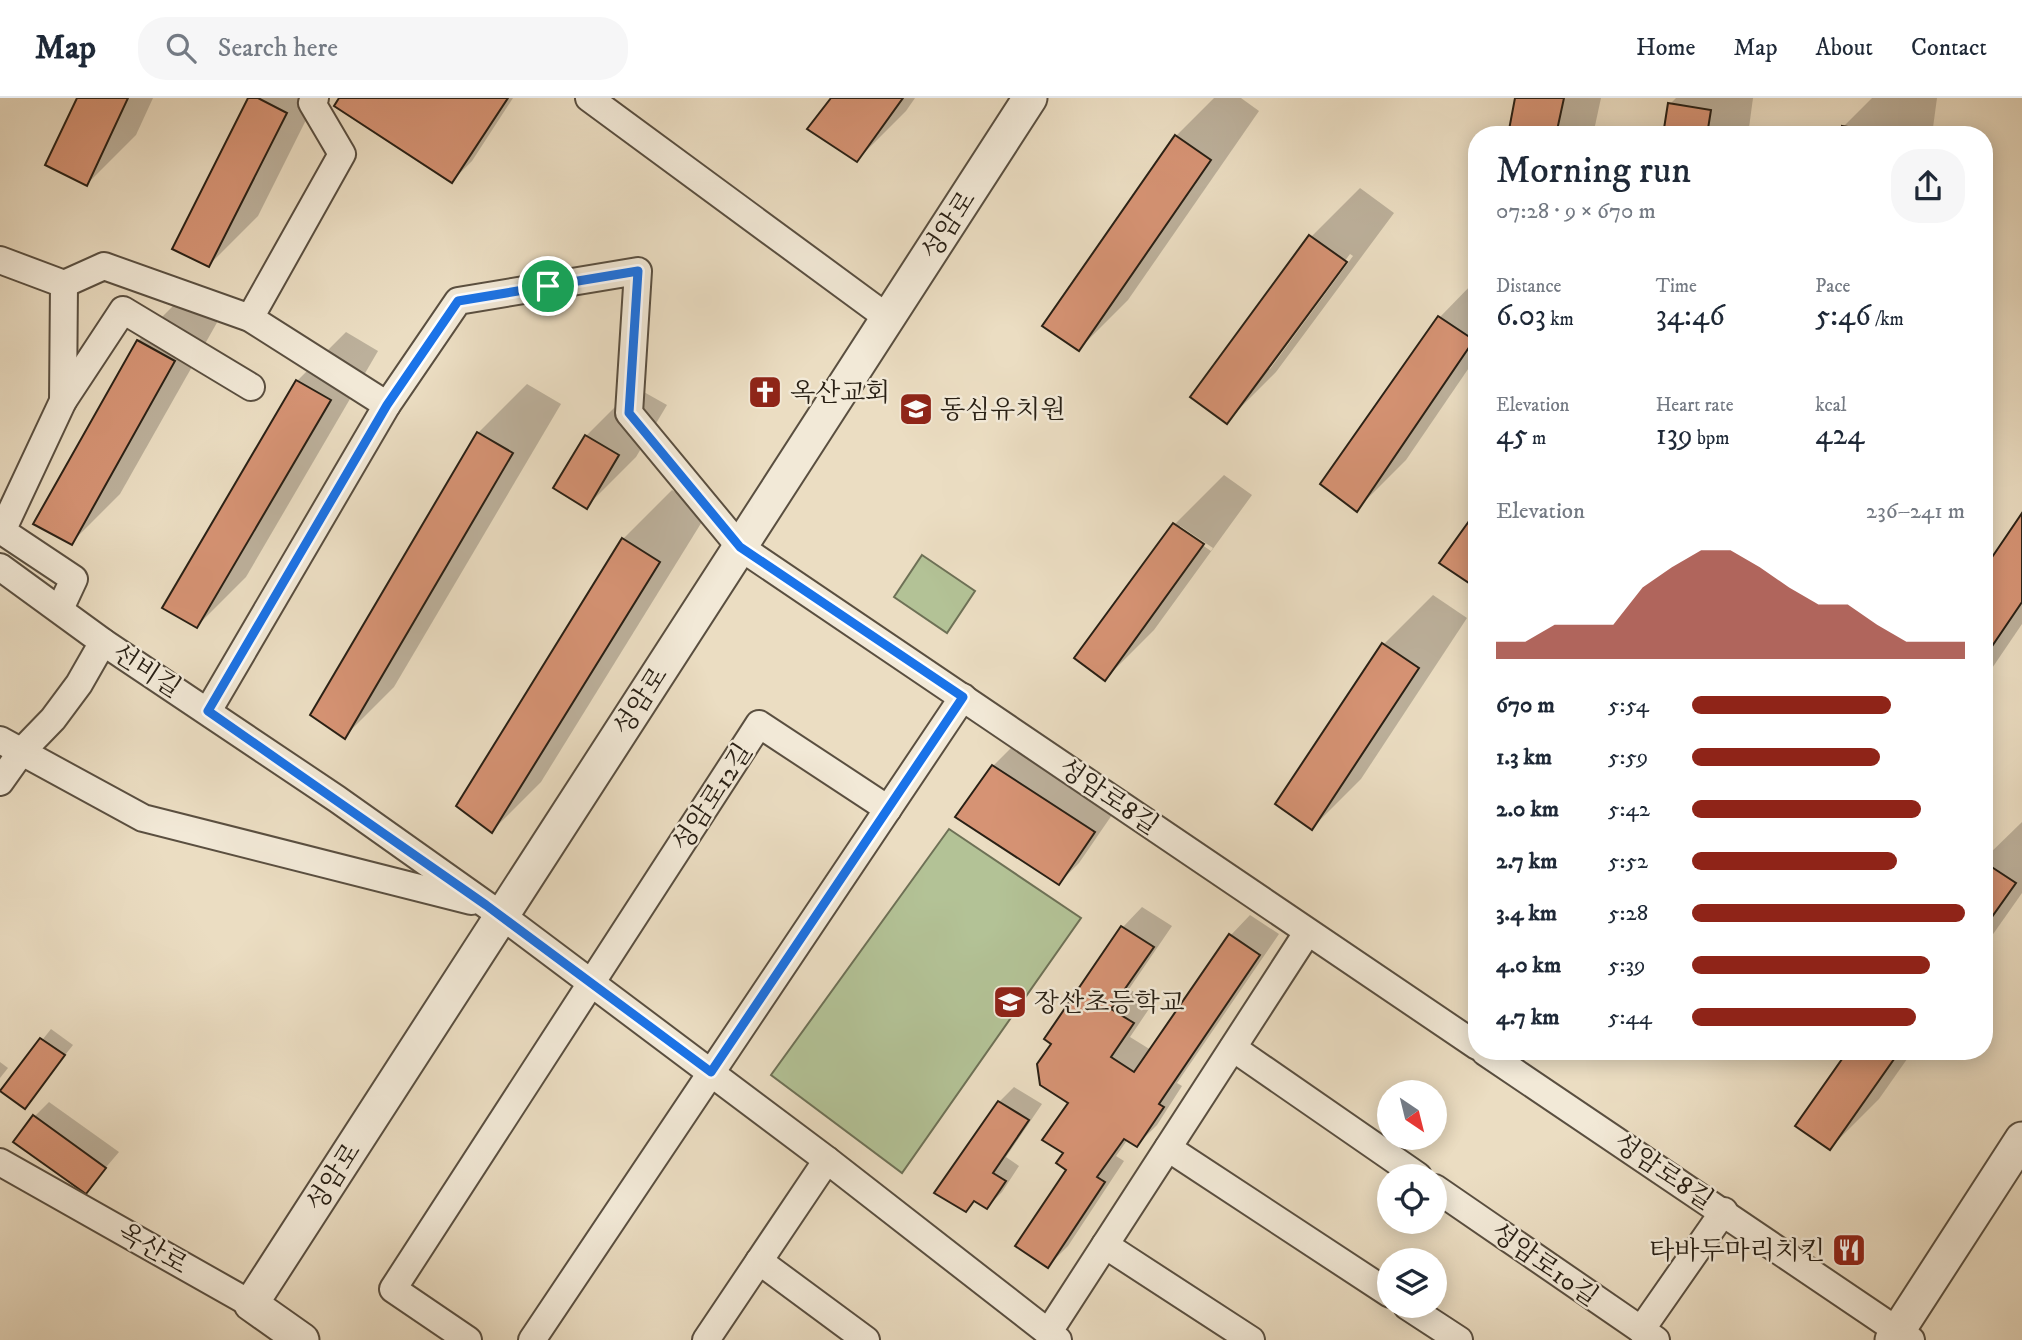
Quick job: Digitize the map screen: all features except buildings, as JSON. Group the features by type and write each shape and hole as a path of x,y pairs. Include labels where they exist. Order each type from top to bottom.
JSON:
{"street":[{"path":"250,318 342,153 312,103 315,98"},
{"path":"589,98 888,318"},
{"name":"성암로","path":"251,1304 494,911 740,547 1030,98"},
{"path":"0,260 64,284 104,266 250,318 387,405 208,711"},
{"name":"성암로8길","path":"387,405 458,301 638,271 629,413 740,547 1468,1040"},
{"path":"63,401 64,284"},
{"path":"60,609 74,579 2,531 63,401 122,310 251,387"},
{"name":"선비길","path":"0,567 103,642 208,711 494,911"},
{"path":"0,782 11,746 59,710 79,684 103,642"},
{"path":"532,1340 963,697"},
{"name":"성암로12길","path":"468,1340 393,1289 759,724 888,809"},
{"path":"11,746 144,818 494,911 827,1160 1053,1336 1105,1245 1307,933"},
{"path":"1233,1048 1401,1164"},
{"name":"성암로8길","path":"1497,1060 1724,1211 1900,1337"},
{"path":"1900,1337 2022,1139"},
{"path":"1168,1148 1377,1285"},
{"path":"706,1340 827,1160"},
{"name":"옥산로","path":"0,1162 251,1304 302,1340"},
{"name":"성암로10길","path":"1447,1196 1648,1335"},
{"path":"1648,1335 1724,1211"},
{"path":"1105,1245 1251,1340"},
{"path":"759,1261 866,1340"},
{"path":"1425,1318 1459,1340"}],"green space":[{"path":"922,555 975,591 947,633 894,597"},
{"path":"949,829 1081,918 902,1173 771,1075"}],"place":[{"name":"옥산교회","path":"765,392"},
{"name":"동심유치원","path":"916,409"},
{"name":"장산초등학교","path":"1010,1002"},
{"name":"타바두마리치킨","path":"1849,1250"}],"route":[{"path":"638,271 629,413 740,547 963,697 711,1072 486,905 208,711 387,405 458,301 548,286 638,271"}]}
